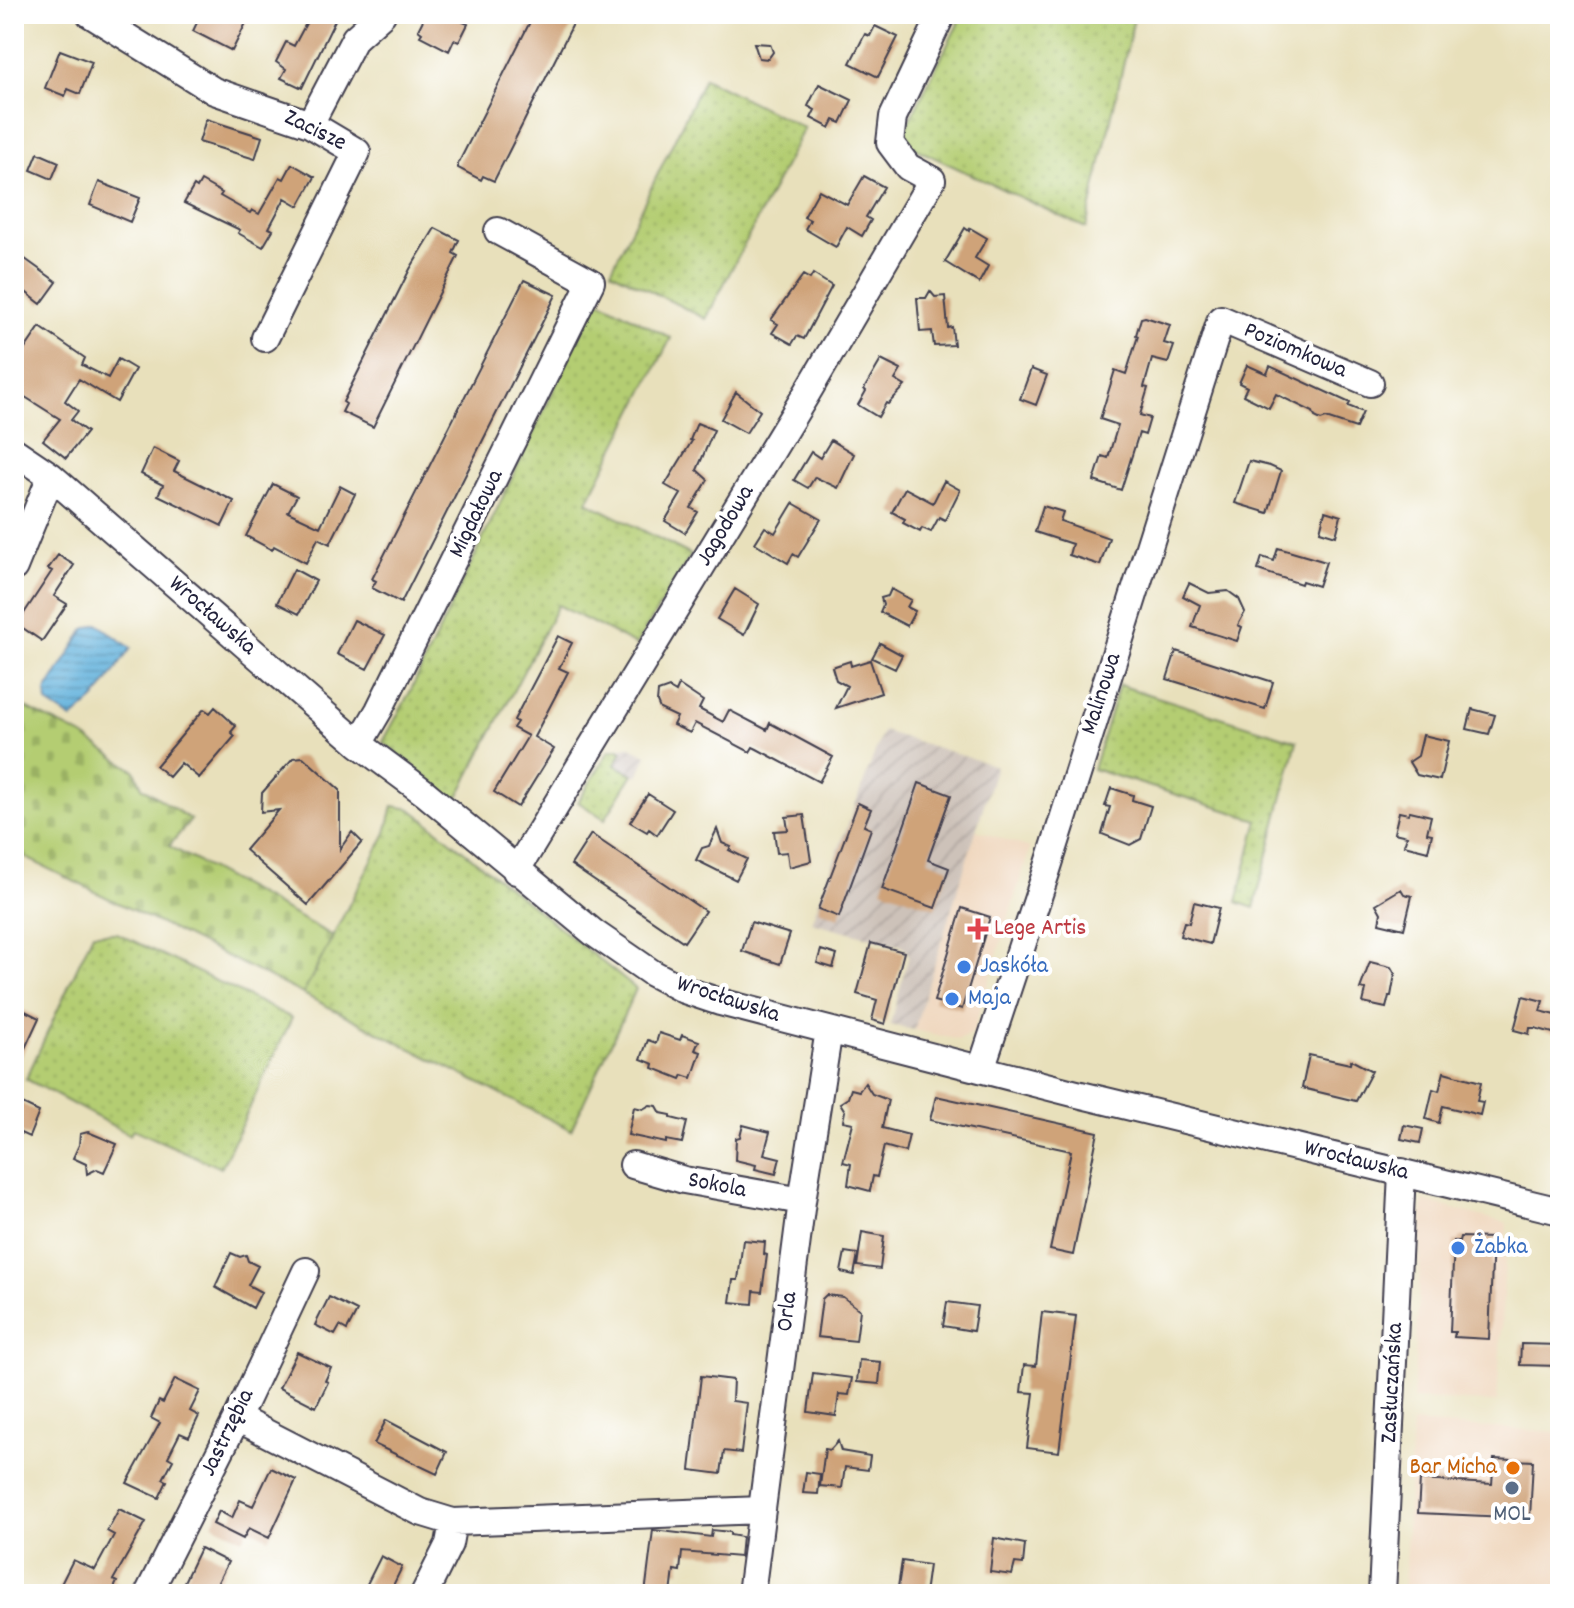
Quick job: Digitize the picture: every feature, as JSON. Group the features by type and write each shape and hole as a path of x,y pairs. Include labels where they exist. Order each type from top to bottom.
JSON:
{"street":[{"name":"Zacisze","path":"90,14 214,91 310,124 357,152 265,338"},
{"path":"310,124 355,38 382,14"},
{"name":"Jagodowa","path":"516,871 807,393 932,180 908,167 890,143 893,117 942,14"},
{"name":"Migdałowa","path":"359,744 379,710 591,282 498,231"},
{"name":"Poziomkowa","path":"1221,319 1370,383"},
{"name":"Malinowa","path":"981,1069 1221,319"},
{"name":"Wrocławska","path":"14,451 51,476 359,744 425,793 516,871 594,933 652,973 684,990 981,1069 1560,1211"},
{"path":"14,567 51,476"},
{"name":"Orla","path":"751,1594 802,1201 829,1030"},
{"name":"Sokola","path":"633,1165 684,1180 802,1201"},
{"name":"Zasłuczańska","path":"1382,1594 1402,1172"},
{"name":"Jastrzębia","path":"148,1594 237,1418 306,1271"},
{"path":"237,1418 420,1512 453,1522 762,1510"},
{"path":"424,1594 449,1544 453,1522"}],"shaded area":[{"path":"883,731 996,766 914,1030 890,1025 909,955 903,946 811,922"},
{"path":"628,746 647,755 638,776 615,765 622,751 618,749"},
{"path":"976,830 1030,848 973,1032 959,1040 914,1030"},
{"path":"1423,1201 1507,1223 1497,1402 1413,1399"},
{"path":"1412,1423 1560,1432 1560,1594 1404,1594"}],"green space":[{"path":"963,14 1135,14 1086,228 899,141"},
{"path":"704,78 804,128 706,319 611,271"},
{"path":"597,299 671,338 587,502 691,555 636,645 558,605 456,801 383,742 409,694"},
{"path":"1119,685 1297,741 1254,908 1237,902 1258,820 1093,769"},
{"path":"14,702 81,735 135,771 142,787 191,820 169,846 333,936 303,994 14,852"},
{"path":"609,751 622,751 615,765 633,774 605,819 578,802"},
{"path":"393,806 411,809 636,989 571,1130 303,994 386,833"},
{"path":"93,933 117,933 292,1018 221,1168 133,1129 130,1135 26,1079"}],"water":[{"path":"98,624 131,648 95,699 72,719 47,703 46,691 85,629"}],"building":[{"path":"201,14 233,14 247,21 232,51 193,31"},
{"path":"311,14 338,14 302,88 281,78 286,69 276,62 286,42 294,46"},
{"path":"426,14 467,14 463,22 468,24 459,42 454,40 449,51 420,36 422,33 418,30"},
{"path":"534,14 578,14 494,181 483,176 481,180 458,168 458,164"},
{"path":"875,26 898,37 878,77 850,63 865,34 870,36"},
{"path":"754,43 770,44 773,52 768,59 759,58"},
{"path":"60,50 92,62 80,94 68,89 65,96 45,88"},
{"path":"819,84 852,100 841,123 834,120 830,128 811,118 815,110 808,106"},
{"path":"206,119 262,137 255,159 199,142"},
{"path":"38,153 59,162 52,179 31,170"},
{"path":"292,164 315,177 299,206 285,198 263,247 238,233 240,230 184,203 194,186 197,188 201,181 222,193 220,196 250,213 252,210 259,214 280,177 284,179"},
{"path":"864,176 884,187 866,217 871,220 862,236 847,227 836,247 805,229 810,220 804,217 819,190 847,205"},
{"path":"99,182 140,198 130,222 90,205"},
{"path":"435,228 459,240 453,253 458,256 373,427 342,412 346,404 343,402 410,269"},
{"path":"965,228 987,238 975,258 988,266 979,283 945,262"},
{"path":"14,251 57,282 41,304 23,290 14,302"},
{"path":"813,274 832,286 804,339 797,336 792,344 772,333 778,324 771,320 803,275 810,279"},
{"path":"524,280 556,295 401,603 372,588 376,581 372,579"},
{"path":"930,291 935,297 945,296 948,328 952,327 954,345 934,346 932,331 920,332 917,298 926,298"},
{"path":"1141,318 1170,325 1164,343 1174,346 1168,363 1152,359 1140,415 1150,418 1145,435 1139,433 1121,490 1094,481 1102,456 1108,458 1118,425 1100,419 1115,370 1126,374"},
{"path":"40,327 85,358 82,365 108,378 118,359 135,369 117,402 79,379 65,401 78,411 71,420 87,432 66,458 43,440 60,419 14,390 14,365"},
{"path":"881,360 901,370 895,380 905,386 886,403 878,417 858,405"},
{"path":"1247,365 1267,374 1270,366 1350,403 1348,406 1363,412 1356,428 1326,418 1321,420 1313,412 1276,394 1269,408 1243,395 1247,387 1239,383"},
{"path":"1031,369 1047,375 1036,405 1020,399"},
{"path":"736,392 760,411 746,433 721,419"},
{"path":"697,423 714,430 697,470 708,480 691,508 698,512 685,533 665,521 681,494 665,485 692,441"},
{"path":"831,440 854,454 838,488 815,477 808,488 794,480 811,452 820,458"},
{"path":"153,448 179,461 174,471 234,501 222,526 158,495 163,485 141,474"},
{"path":"1249,461 1281,471 1268,513 1235,503"},
{"path":"944,481 960,490 945,520 939,517 931,532 922,528 920,532 903,523 905,519 892,512 905,488 933,503"},
{"path":"273,484 297,496 288,512 320,527 340,486 355,494 330,544 318,538 306,563 246,536"},
{"path":"793,503 821,519 798,557 793,554 788,563 755,543 765,527 775,533"},
{"path":"1043,506 1063,512 1060,521 1109,538 1100,565 1069,555 1072,544 1035,532"},
{"path":"1325,511 1341,516 1336,536 1320,531"},
{"path":"1278,548 1326,562 1318,586 1302,581 1301,584 1258,570 1262,557 1274,561"},
{"path":"58,555 74,565 54,596 67,604 42,641 17,624 52,571 48,569"},
{"path":"294,569 316,581 299,614 277,603"},
{"path":"1189,583 1209,593 1228,591 1239,599 1245,612 1238,625 1242,627 1237,641 1192,627 1200,605 1183,596"},
{"path":"735,589 759,604 744,635 717,619"},
{"path":"891,589 911,600 907,607 915,611 907,626 880,612 883,605 881,598 888,596"},
{"path":"354,620 385,635 367,669 337,654"},
{"path":"558,636 572,643 559,668 568,672 534,737 554,749 518,807 494,792 528,736 513,728 517,722 514,720"},
{"path":"880,643 902,655 895,669 872,658"},
{"path":"1176,651 1273,682 1265,709 1167,679"},
{"path":"870,660 881,693 836,708 847,686 836,680 832,667 850,661 851,666"},
{"path":"679,685 703,701 699,709 723,722 729,710 767,730 770,723 833,757 819,782 753,747 750,752 695,723 690,733 673,725 677,717 660,709 658,692 669,688 676,692"},
{"path":"215,707 236,726 231,732 235,736 199,778 181,763 169,777 156,766 204,709 210,713"},
{"path":"1472,709 1495,715 1489,734 1467,729"},
{"path":"1423,735 1449,741 1440,780 1417,775 1409,762 1418,756"},
{"path":"303,757 340,790 340,849 352,832 362,842 308,905 245,850 279,810 261,812 262,793 293,758"},
{"path":"919,783 951,795 928,860 949,868 935,908 882,889"},
{"path":"1111,788 1133,795 1132,800 1151,806 1141,839 1130,845 1102,834 1110,807 1105,806"},
{"path":"648,794 673,810 657,835 630,822"},
{"path":"858,803 871,809 864,826 871,829 839,917 818,909"},
{"path":"1410,811 1431,816 1427,833 1432,834 1428,851 1404,845 1407,836 1394,833 1399,812 1408,814"},
{"path":"804,815 811,861 789,867 787,852 777,853 774,831 788,830 786,817"},
{"path":"717,829 722,843 731,847 729,850 747,859 736,880 696,860 702,848 709,846"},
{"path":"591,834 705,911 684,942 571,865"},
{"path":"1401,889 1404,894 1412,896 1404,929 1379,923 1381,913 1376,904"},
{"path":"1194,902 1219,908 1210,944 1180,936 1184,922 1189,923"},
{"path":"962,908 990,917 962,1009 934,1001"},
{"path":"751,922 790,934 780,964 742,951"},
{"path":"871,943 904,952 885,1024 872,1020 877,1000 857,994"},
{"path":"821,950 837,955 833,968 817,963"},
{"path":"1370,962 1391,967 1395,974 1386,1008 1363,1003 1366,990 1360,989"},
{"path":"1523,996 1543,1001 1540,1011 1560,1016 1560,1035 1535,1028 1530,1028 1529,1034 1514,1030"},
{"path":"19,1008 39,1018 14,1072 14,1018"},
{"path":"659,1033 680,1040 682,1035 699,1041 695,1050 701,1052 692,1078 683,1075 681,1079 653,1068 654,1064 641,1059 648,1040 656,1043"},
{"path":"1309,1055 1350,1064 1351,1060 1372,1071 1356,1101 1302,1088"},
{"path":"1444,1072 1481,1082 1477,1101 1483,1102 1480,1115 1443,1106 1439,1123 1426,1119 1433,1089 1439,1091"},
{"path":"865,1083 872,1094 888,1100 882,1128 909,1135 905,1152 884,1146 877,1177 873,1176 870,1191 848,1185 851,1164 843,1162 853,1123 843,1121 845,1111 840,1103 848,1098 851,1089 859,1091"},
{"path":"936,1096 1098,1132 1073,1255 1050,1250 1071,1151 930,1120"},
{"path":"14,1100 39,1112 29,1137 14,1130"},
{"path":"650,1105 657,1106 661,1113 671,1115 671,1118 687,1122 682,1143 628,1135 634,1107 643,1109"},
{"path":"743,1125 770,1132 764,1154 780,1158 776,1174 735,1160 736,1138 740,1137"},
{"path":"1404,1125 1423,1129 1420,1143 1401,1139"},
{"path":"88,1132 117,1144 104,1172 97,1169 87,1174 86,1164 73,1158 80,1134"},
{"path":"862,1232 884,1236 880,1269 857,1266"},
{"path":"1460,1237 1493,1238 1489,1339 1454,1337 1455,1332 1450,1332 1454,1241 1459,1241"},
{"path":"743,1240 765,1242 764,1254 767,1255 762,1292 754,1291 753,1304 730,1302 733,1280 738,1280"},
{"path":"845,1252 858,1254 854,1275 841,1272"},
{"path":"231,1253 240,1257 246,1255 248,1261 258,1266 248,1285 261,1292 253,1308 215,1287"},
{"path":"826,1295 843,1297 860,1310 856,1341 817,1337 822,1299"},
{"path":"329,1297 357,1311 347,1330 340,1326 335,1335 315,1325"},
{"path":"947,1302 977,1306 973,1331 943,1326"},
{"path":"1042,1312 1076,1316 1059,1452 1027,1448 1034,1393 1021,1392 1024,1365 1036,1366"},
{"path":"1521,1344 1560,1345 1560,1366 1520,1365"},
{"path":"297,1352 331,1368 316,1407 279,1388"},
{"path":"859,1360 881,1362 879,1384 857,1382"},
{"path":"813,1373 852,1378 849,1395 839,1394 836,1416 808,1412"},
{"path":"701,1376 733,1380 732,1401 747,1403 741,1453 724,1451 721,1474 690,1470"},
{"path":"175,1379 200,1391 190,1411 199,1416 189,1437 180,1433 168,1457 173,1460 163,1479 167,1481 159,1498 127,1483 160,1423 151,1418"},
{"path":"386,1420 447,1452 437,1474 374,1444"},
{"path":"838,1441 841,1451 870,1456 868,1470 845,1467 842,1488 820,1486 825,1449 830,1450"},
{"path":"1494,1459 1533,1461 1530,1518 1418,1513 1420,1480 1492,1484"},
{"path":"271,1468 296,1480 269,1538 249,1528 243,1539 213,1524 219,1511 232,1518 240,1500 253,1506"},
{"path":"806,1472 820,1474 818,1494 803,1493"},
{"path":"119,1509 146,1522 113,1580 117,1582 111,1594 56,1594 73,1560 95,1570 114,1535 107,1531"},
{"path":"653,1530 711,1537 712,1530 730,1532 730,1535 742,1537 740,1557 682,1552 680,1571 674,1570 671,1594 645,1594"},
{"path":"994,1538 1025,1544 1023,1564 1015,1563 1012,1575 990,1572"},
{"path":"200,1548 228,1562 212,1594 199,1594 182,1586"},
{"path":"381,1556 402,1567 389,1594 362,1594"},
{"path":"902,1561 929,1565 925,1594 897,1594"}],"place":[{"name":"Lege Artis","path":"978,929"},
{"name":"Jaskóła","path":"964,967"},
{"name":"Maja","path":"952,999"},
{"name":"Żabka","path":"1458,1248"},
{"name":"Bar Micha","path":"1513,1468"},
{"name":"MOL","path":"1512,1488"}]}
